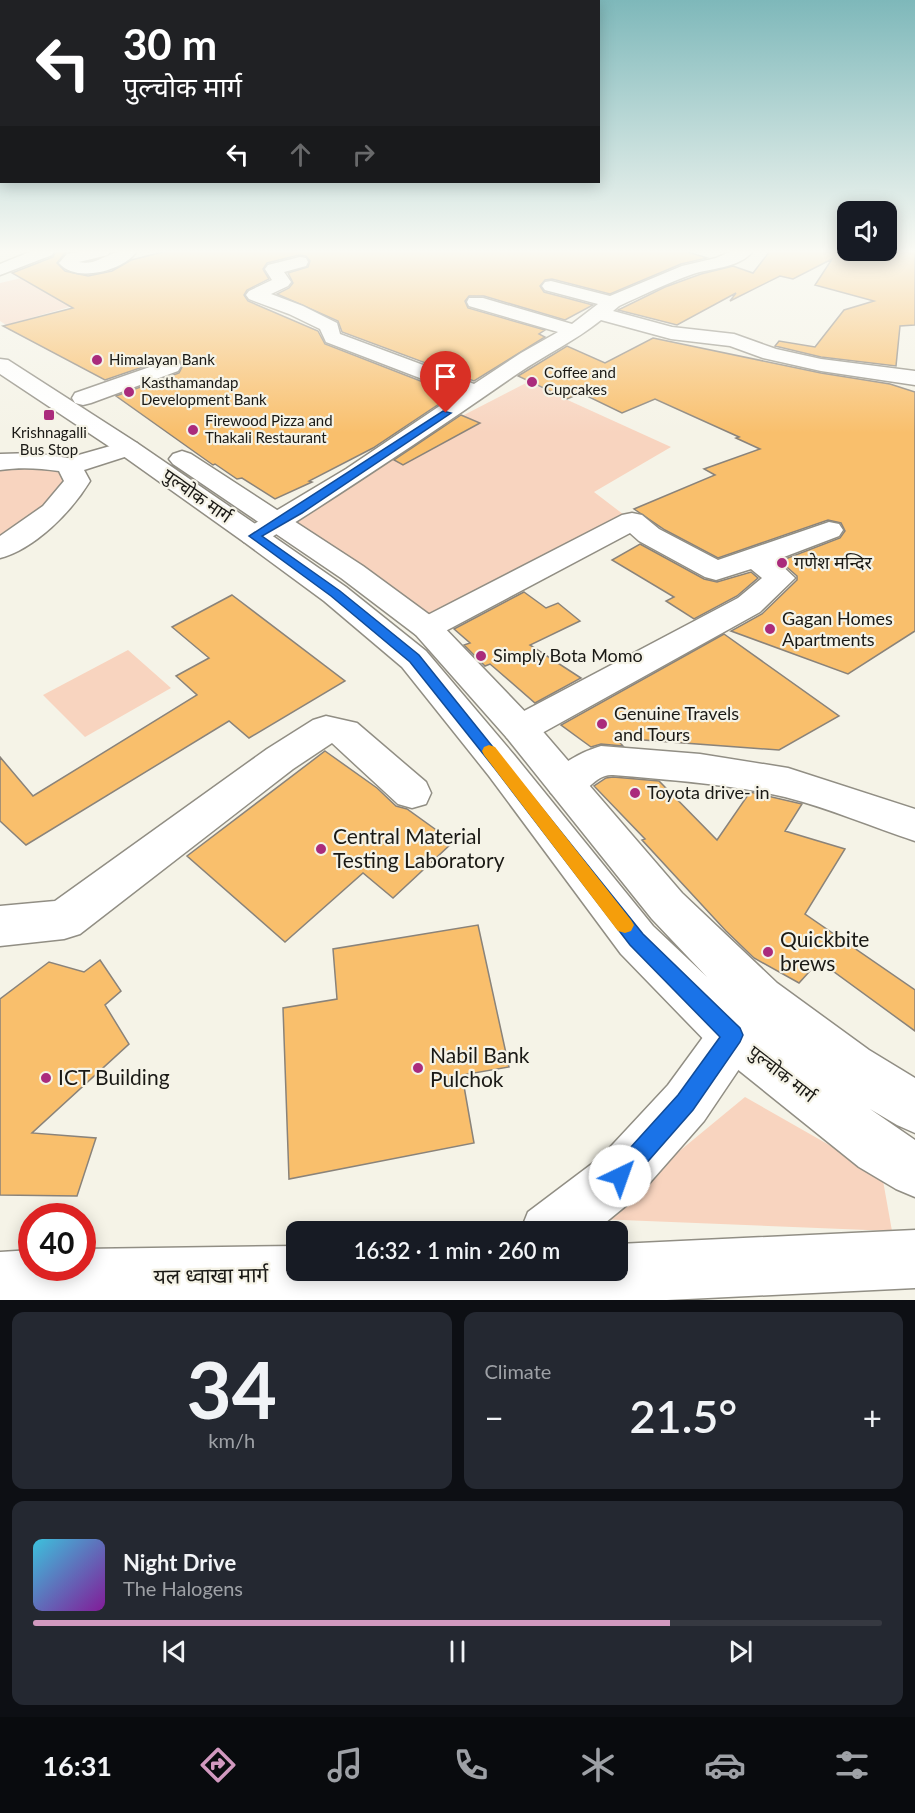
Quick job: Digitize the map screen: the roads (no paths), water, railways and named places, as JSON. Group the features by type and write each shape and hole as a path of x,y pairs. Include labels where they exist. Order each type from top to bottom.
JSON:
{"street":[{"path":"299,312 330,327 333,338 478,393"},
{"path":"509,312 574,331"},
{"path":"267,529 601,312"},
{"path":"616,312 671,333 734,340 770,354 821,365 915,378"},
{"name":"पुल्चोक मार्ग","path":"0,345 83,398 267,529 335,594 414,659 502,766 637,940 747,1017 851,1068 915,1107"},
{"name":"पुल्चोक मार्ग","path":"0,365 128,448 267,529 352,572 427,628 520,729 667,906 747,1017 878,1148 915,1170"},
{"path":"83,398 170,366"},
{"path":"0,462 31,460 69,466 128,448"},
{"path":"0,549 50,516 68,497 77,482 69,466"},
{"path":"427,628 632,521 649,535 716,571 829,530"},
{"path":"520,729 749,605 780,578 755,558"},
{"path":"0,926 64,920 280,759 326,729 344,732 412,794"},
{"path":"565,783 601,760 700,768 788,783 915,825"},
{"path":"562,1221 620,1176 686,1103 747,1017"},
{"name":"यल ध्वाखा मार्ग","path":"559,1281 597,1287 915,1259"},
{"name":"यल ध्वाखा मार्ग","path":"0,1282 45,1279 286,1275"}],"place":[{"name":"Himalayan Bank","path":"97,360"},
{"name":"Coffee and Cupcakes","path":"532,382"},
{"name":"Kasthamandap Development Bank","path":"129,392"},
{"name":"Krishnagalli Bus Stop","path":"49,415"},
{"name":"Firewood Pizza and Thakali Restaurant","path":"193,430"},
{"name":"गणेश मन्दिर","path":"782,563"},
{"name":"Gagan Homes Apartments","path":"770,629"},
{"name":"Simply Bota Momo","path":"481,656"},
{"name":"Genuine Travels and Tours","path":"602,724"},
{"name":"Toyota drive- in","path":"635,793"},
{"name":"Central Material Testing Laboratory","path":"321,849"},
{"name":"Quickbite brews","path":"768,952"},
{"name":"Nabil Bank Pulchok","path":"418,1068"},
{"name":"ICT Building","path":"46,1078"}]}
